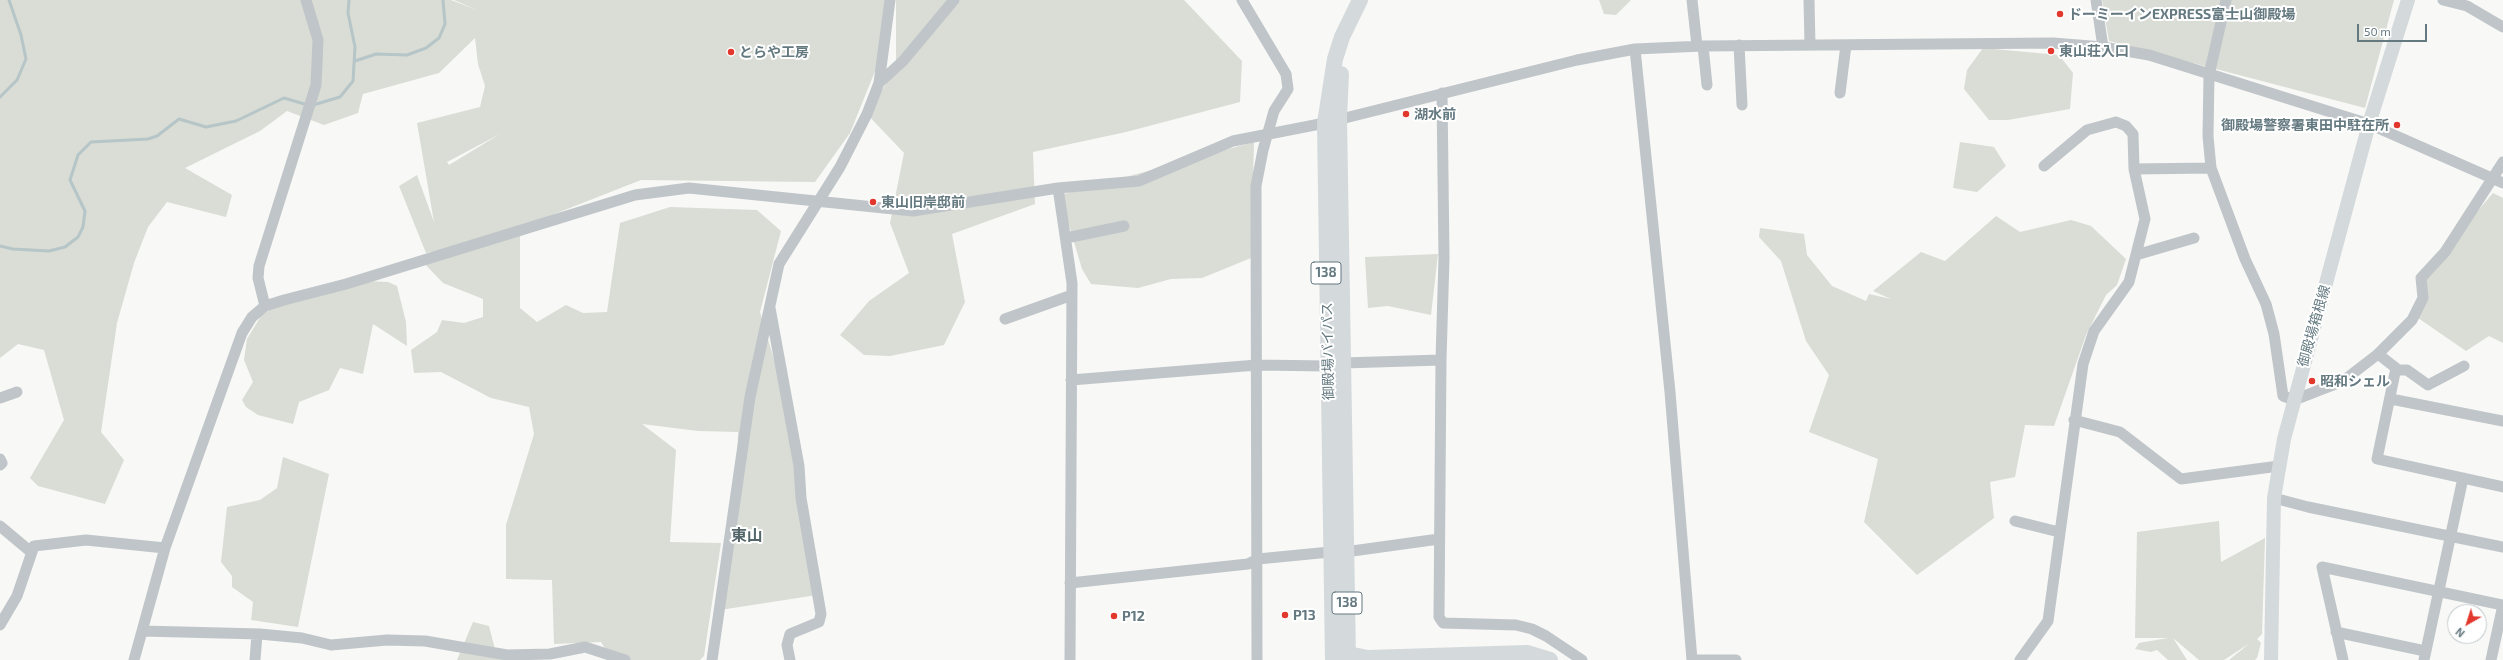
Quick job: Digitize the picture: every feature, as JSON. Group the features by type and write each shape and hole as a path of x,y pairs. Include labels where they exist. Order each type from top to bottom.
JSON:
{"highway":[{"name":"御殿場バイパス","path":"1333,660 1332,642 1338,552 1332,121 1335,59 1342,37 1360,0"},
{"name":"御殿場バイパス","path":"1332,121 1339,96 1345,52 1363,0"},
{"name":"御殿場バイパス","path":"1338,552 1356,658"},
{"path":"1332,642 1356,658 1527,653 1550,660"}],"main road":[{"name":"御殿場箱根線","path":"2271,660 2274,498 2279,466 2294,400 2369,124 2408,0"}],"street":[{"path":"265,306 258,278 259,266 316,85 318,40 306,0"},
{"path":"712,660 750,397 769,302 779,264 856,139 879,83 890,0"},
{"path":"879,83 903,61 954,0"},
{"path":"1242,0 1286,74 1288,89 1274,111 1267,134 1256,186 1258,558 1257,660"},
{"path":"1692,0 1707,84"},
{"path":"1809,0 1810,45"},
{"path":"2096,0 2103,47"},
{"path":"2226,0 2210,75 2208,136 2211,168 2245,259 2266,304 2274,334 2283,396 2294,400 2343,381 2378,354 2412,320 2423,298 2421,278 2445,252 2491,178 2503,162"},
{"path":"2443,0 2467,6 2503,27"},
{"path":"134,660 165,548 242,333 252,317 265,306 359,280 635,196 689,188 816,203 912,211 1058,188 1139,180 1233,141 1332,121 1576,60 1635,49 1739,45 2053,43 2103,47 2149,55 2369,124 2503,183"},
{"path":"1739,45 1742,105"},
{"path":"1840,93 1846,45"},
{"path":"1635,49 1670,392 1692,660"},
{"path":"1442,93 1444,258 1438,539 1438,617 1443,623 1516,625 1546,636 1582,660"},
{"path":"2020,660 2048,621 2074,420 2083,364 2094,331 2129,282 2145,219 2134,169 2133,134 2126,126 2116,122 2087,130 2044,166"},
{"path":"2134,169 2211,168"},
{"path":"1058,188 1066,238 1072,295 1070,660"},
{"path":"1066,238 1124,226"},
{"path":"2136,255 2194,238"},
{"path":"1005,320 1072,295"},
{"path":"769,302 799,466 802,505 821,614 819,622 790,634 787,645 790,660"},
{"path":"2378,354 2396,368 2396,370 2377,460 2503,487"},
{"path":"1072,380 1257,365 1441,360"},
{"path":"2396,370 2407,370 2428,385 2464,366"},
{"path":"0,398 17,392"},
{"path":"2391,399 2503,421"},
{"path":"2074,420 2120,432 2181,479 2279,466"},
{"path":"0,459 2,463 0,465"},
{"path":"2336,632 2424,655 2463,478"},
{"path":"2274,498 2308,508 2503,547"},
{"path":"2015,521 2059,532"},
{"path":"0,526 31,552"},
{"path":"1070,583 1248,564 1258,558 1338,552 1438,539"},
{"path":"0,624 17,596 34,546 86,540 165,548"},
{"path":"2343,660 2322,567 2503,605 2491,660"},
{"path":"142,631 258,634 302,638 331,645 387,640 425,641 507,656 550,654 585,647 625,660"},
{"path":"255,660 258,634"},
{"path":"1696,660 1736,660"}],"shaded area":[{"path":"0,0 451,0 477,10 454,0 885,0 880,59 850,133 815,182 641,180 491,239 520,231 520,308 537,322 566,305 583,313 607,312 620,223 670,207 757,210 781,231 760,312 788,407 817,595 720,610 736,497 738,432 698,431 642,424 676,450 670,542 721,543 704,656 700,660 612,660 601,642 554,644 552,580 506,579 506,525 534,434 529,407 491,398 441,372 414,373 411,350 437,332 442,320 464,323 483,317 483,299 443,283 422,261 480,243 426,253 399,186 417,175 434,222 417,123 480,107 485,86 478,64 475,38 439,73 363,94 358,113 324,125 287,111 260,131 185,168 232,195 226,217 167,202 148,227 134,263 117,323 101,432 124,460 105,504 38,486 30,478 64,420 44,350 18,344 0,358","holes":["500,134 449,165 447,162"]},
{"path":"896,0 1184,0 1242,61 1240,102 1126,132 1033,152 1035,204 952,234 965,302 944,345 890,356 864,355 840,335 869,301 909,273 890,223 904,153 867,114 896,68"},
{"path":"1599,0 1631,0 1616,15 1604,14"},
{"path":"2102,0 2394,0 2365,108 2109,41"},
{"path":"1983,48 2059,55 2073,73 2070,109 2008,120 1989,120 1964,89 1967,70"},
{"path":"1254,142 1251,258 1202,278 1171,279 1138,288 1091,284 1082,269 1060,195"},
{"path":"1960,142 1994,147 2006,166 1977,192 1953,188"},
{"path":"2493,193 2503,198 2503,343 2489,336 2466,351 2418,318 2421,278"},
{"path":"1996,216 2020,232 2071,220 2091,226 2126,259 2117,285 2106,295 2086,335 2054,426 2025,425 2015,477 1990,482 1994,518 1917,575 1864,522 1878,459 1809,432 1829,375 1806,341 1781,261 1759,237 1760,228 1804,234 1807,255 1832,286 1866,301 1869,294 1891,299 1873,291 1921,252 1945,261"},
{"path":"1438,254 1431,315 1388,306 1368,308 1365,257"},
{"path":"366,281 388,282 397,286 406,322 407,346 373,324 363,374 340,368 329,390 299,402 293,424 258,415 246,407 242,400 253,382 244,360 247,339 261,316 284,300"},
{"path":"283,457 329,474 298,627 251,620 253,602 232,587 232,576 221,562 227,507 260,500 277,488"},
{"path":"2219,521 2221,562 2265,538 2262,634 2257,639 2261,643 2257,658 2255,660 2229,660 2250,643 2224,660 2199,660 2173,638 2187,660 2168,660 2157,650 2151,652 2135,649 2139,643 2168,638 2135,638 2137,532"},
{"path":"473,622 489,626 497,657 506,660 457,660"}],"waterway":[{"path":"0,97 17,80 26,59 21,35 9,0"},
{"path":"313,105 340,97 353,81 355,47 348,13 349,0"},
{"path":"355,61 376,54 407,55 426,48 439,38 445,24 443,0"},
{"path":"0,246 13,249 49,251 65,247 78,237 83,227 85,211 70,180 78,155 91,142 148,139 157,136 179,119 206,127 236,121 284,98 308,105"}],"place":[{"name":"ドーミーインEXPRESS富士山御殿場","path":"2060,14"},
{"name":"東山荘入口","path":"2051,51"},
{"name":"とらや工房","path":"731,52"},
{"name":"湖水前","path":"1406,114"},
{"name":"御殿場警察署東田中駐在所","path":"2397,125"},
{"name":"東山旧岸邸前","path":"873,202"},
{"name":"昭和シェル","path":"2312,381"},
{"name":"P13","path":"1285,615"},
{"name":"P12","path":"1114,616"}],"district":[{"name":"東山","path":"747,536"}]}
